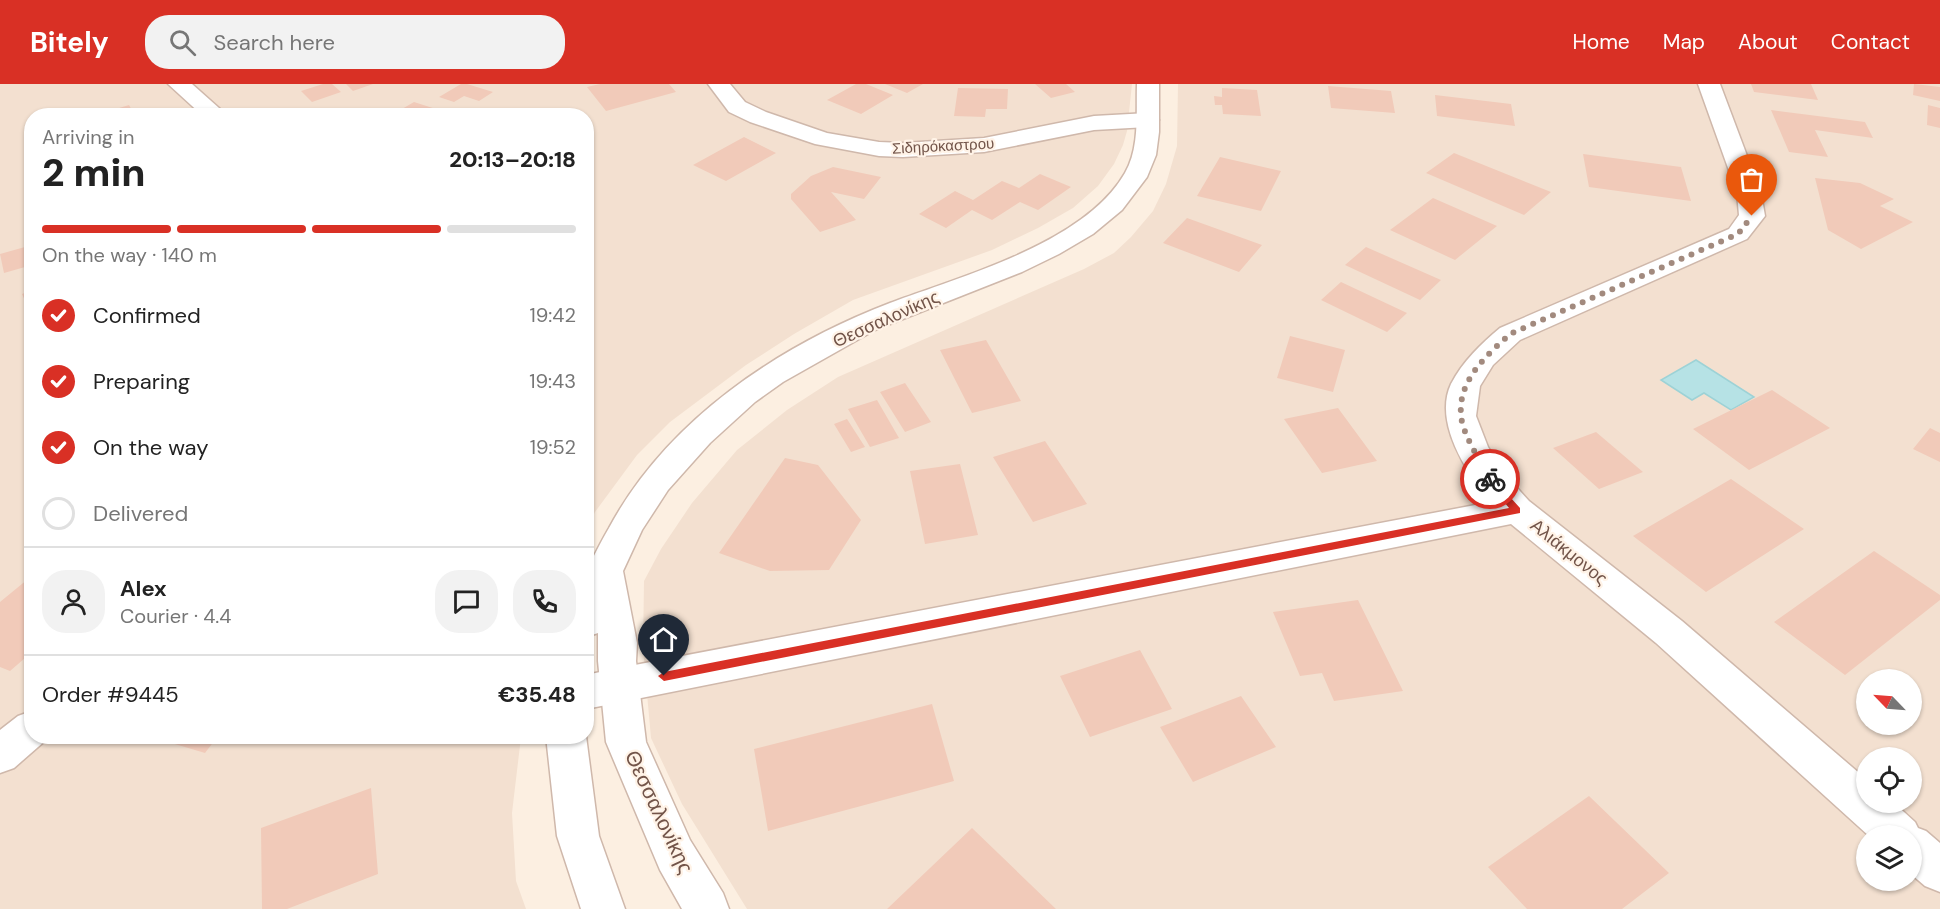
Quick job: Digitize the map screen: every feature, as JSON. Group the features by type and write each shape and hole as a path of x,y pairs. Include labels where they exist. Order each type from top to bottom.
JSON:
{"street":[{"path":"178,84 207,108"},
{"name":"Σιδηρόκαστρου","path":"719,84 737,107 758,117 823,139 879,149 903,150 984,145 1094,123 1148,120"},
{"name":"Θεσσαλονίκης","path":"594,600 605,569 634,514 670,467 704,429 744,396 787,367 865,324 1048,251 1091,223 1118,199 1136,176 1147,151 1148,84"},
{"name":"Αλιάκμονος","path":"1709,84 1749,193 1752,216 1738,234 1510,334 1483,358 1465,386 1461,416 1472,447 1491,480 1517,510 1669,632 1888,825"},
{"path":"603,688 1517,510"},
{"name":"Θεσσαλονίκης","path":"605,569 618,643 617,661 603,688 675,855 707,909"},
{"path":"0,755 24,735"},
{"path":"567,744 578,836 603,909"},
{"path":"1922,855 1940,871"}],"shaded area":[{"path":"0,84 1132,84 1127,131 1114,164 1098,186 1073,208 992,250 853,300 794,334 746,365 670,422 637,455 594,514 594,108 24,108 24,744 520,744 512,813 516,881 526,909 0,909"},
{"path":"1178,84 1940,84 1940,909 747,909 682,804 651,738 643,649 644,581 661,549 692,503 737,450 787,410 838,377 1084,269 1114,253 1153,211 1166,184 1177,146"}],"water":[{"path":"1696,360 1754,397 1731,410 1704,393 1692,400 1661,380"}],"building":[{"path":"323,84 332,84 341,92 312,102 301,91"},
{"path":"346,84 373,84 353,91"},
{"path":"461,84 493,92 479,101 464,96 454,102 439,97"},
{"path":"600,84 669,84 676,92 606,111 587,87"},
{"path":"856,84 866,84 893,95 861,114 827,100"},
{"path":"885,84 923,84 907,93"},
{"path":"1035,84 1066,84 1075,92 1051,98"},
{"path":"1751,84 1811,84 1818,100 1754,92"},
{"path":"1914,84 1940,87 1940,101 1913,95"},
{"path":"1328,86 1391,91 1395,113 1331,108"},
{"path":"958,88 1008,89 1007,109 986,109 985,117 954,116"},
{"path":"1222,88 1257,90 1261,116 1223,114 1222,105 1215,105 1214,96 1222,97"},
{"path":"1435,95 1511,104 1515,126 1437,116"},
{"path":"414,102 433,108 404,108"},
{"path":"1928,105 1940,108 1940,128 1927,125"},
{"path":"1771,110 1865,122 1873,138 1815,130 1828,157 1789,152"},
{"path":"744,137 776,153 726,181 693,165"},
{"path":"1454,153 1551,192 1524,215 1426,173"},
{"path":"1583,154 1681,167 1691,201 1589,187"},
{"path":"1220,157 1281,171 1261,211 1197,196"},
{"path":"833,167 881,177 864,199 831,192 856,220 820,232 791,199 791,194 811,176"},
{"path":"1040,174 1071,187 1038,210 1020,202 992,220 972,210 946,228 919,214 955,191 973,200 1002,181 1019,188"},
{"path":"1815,178 1860,183 1894,199 1880,206 1913,222 1861,249 1828,230"},
{"path":"1433,198 1497,226 1455,260 1390,230"},
{"path":"1187,218 1262,245 1239,272 1163,243"},
{"path":"24,247 24,267 4,273 0,254"},
{"path":"1366,247 1441,280 1420,300 1345,265"},
{"path":"1341,282 1407,313 1387,332 1321,300"},
{"path":"1290,336 1345,350 1333,392 1277,378"},
{"path":"986,340 1021,401 972,413 940,350"},
{"path":"905,383 931,422 905,432 880,392"},
{"path":"1772,390 1830,428 1749,470 1693,429"},
{"path":"877,400 899,438 870,447 848,409"},
{"path":"1338,408 1377,461 1322,473 1284,419"},
{"path":"847,419 865,447 851,452 834,424"},
{"path":"1930,428 1940,433 1940,462 1913,449"},
{"path":"1596,432 1643,472 1599,489 1553,448"},
{"path":"1045,441 1087,504 1033,522 993,457"},
{"path":"785,458 818,465 861,520 829,570 770,571 719,553"},
{"path":"960,464 978,535 925,544 910,471"},
{"path":"1731,479 1804,529 1706,592 1633,536"},
{"path":"1874,551 1940,595 1940,600 1845,675 1774,622"},
{"path":"24,582 24,659 10,671 0,667 0,602"},
{"path":"1358,600 1403,691 1334,701 1322,673 1300,676 1273,612"},
{"path":"1140,650 1172,709 1090,737 1060,676"},
{"path":"1241,696 1276,747 1193,782 1160,727"},
{"path":"932,704 954,781 768,831 754,749"},
{"path":"175,744 212,744 205,753"},
{"path":"371,788 378,874 287,909 262,909 261,828"},
{"path":"1589,796 1669,873 1622,909 1527,909 1488,867"},
{"path":"972,828 1056,909 887,909"}],"way so far":[{"path":"1490,479 1472,447 1461,416 1465,386 1483,358 1510,334 1738,234 1752,216"}],"route":[{"path":"664,676 1517,510 1490,479"}]}
